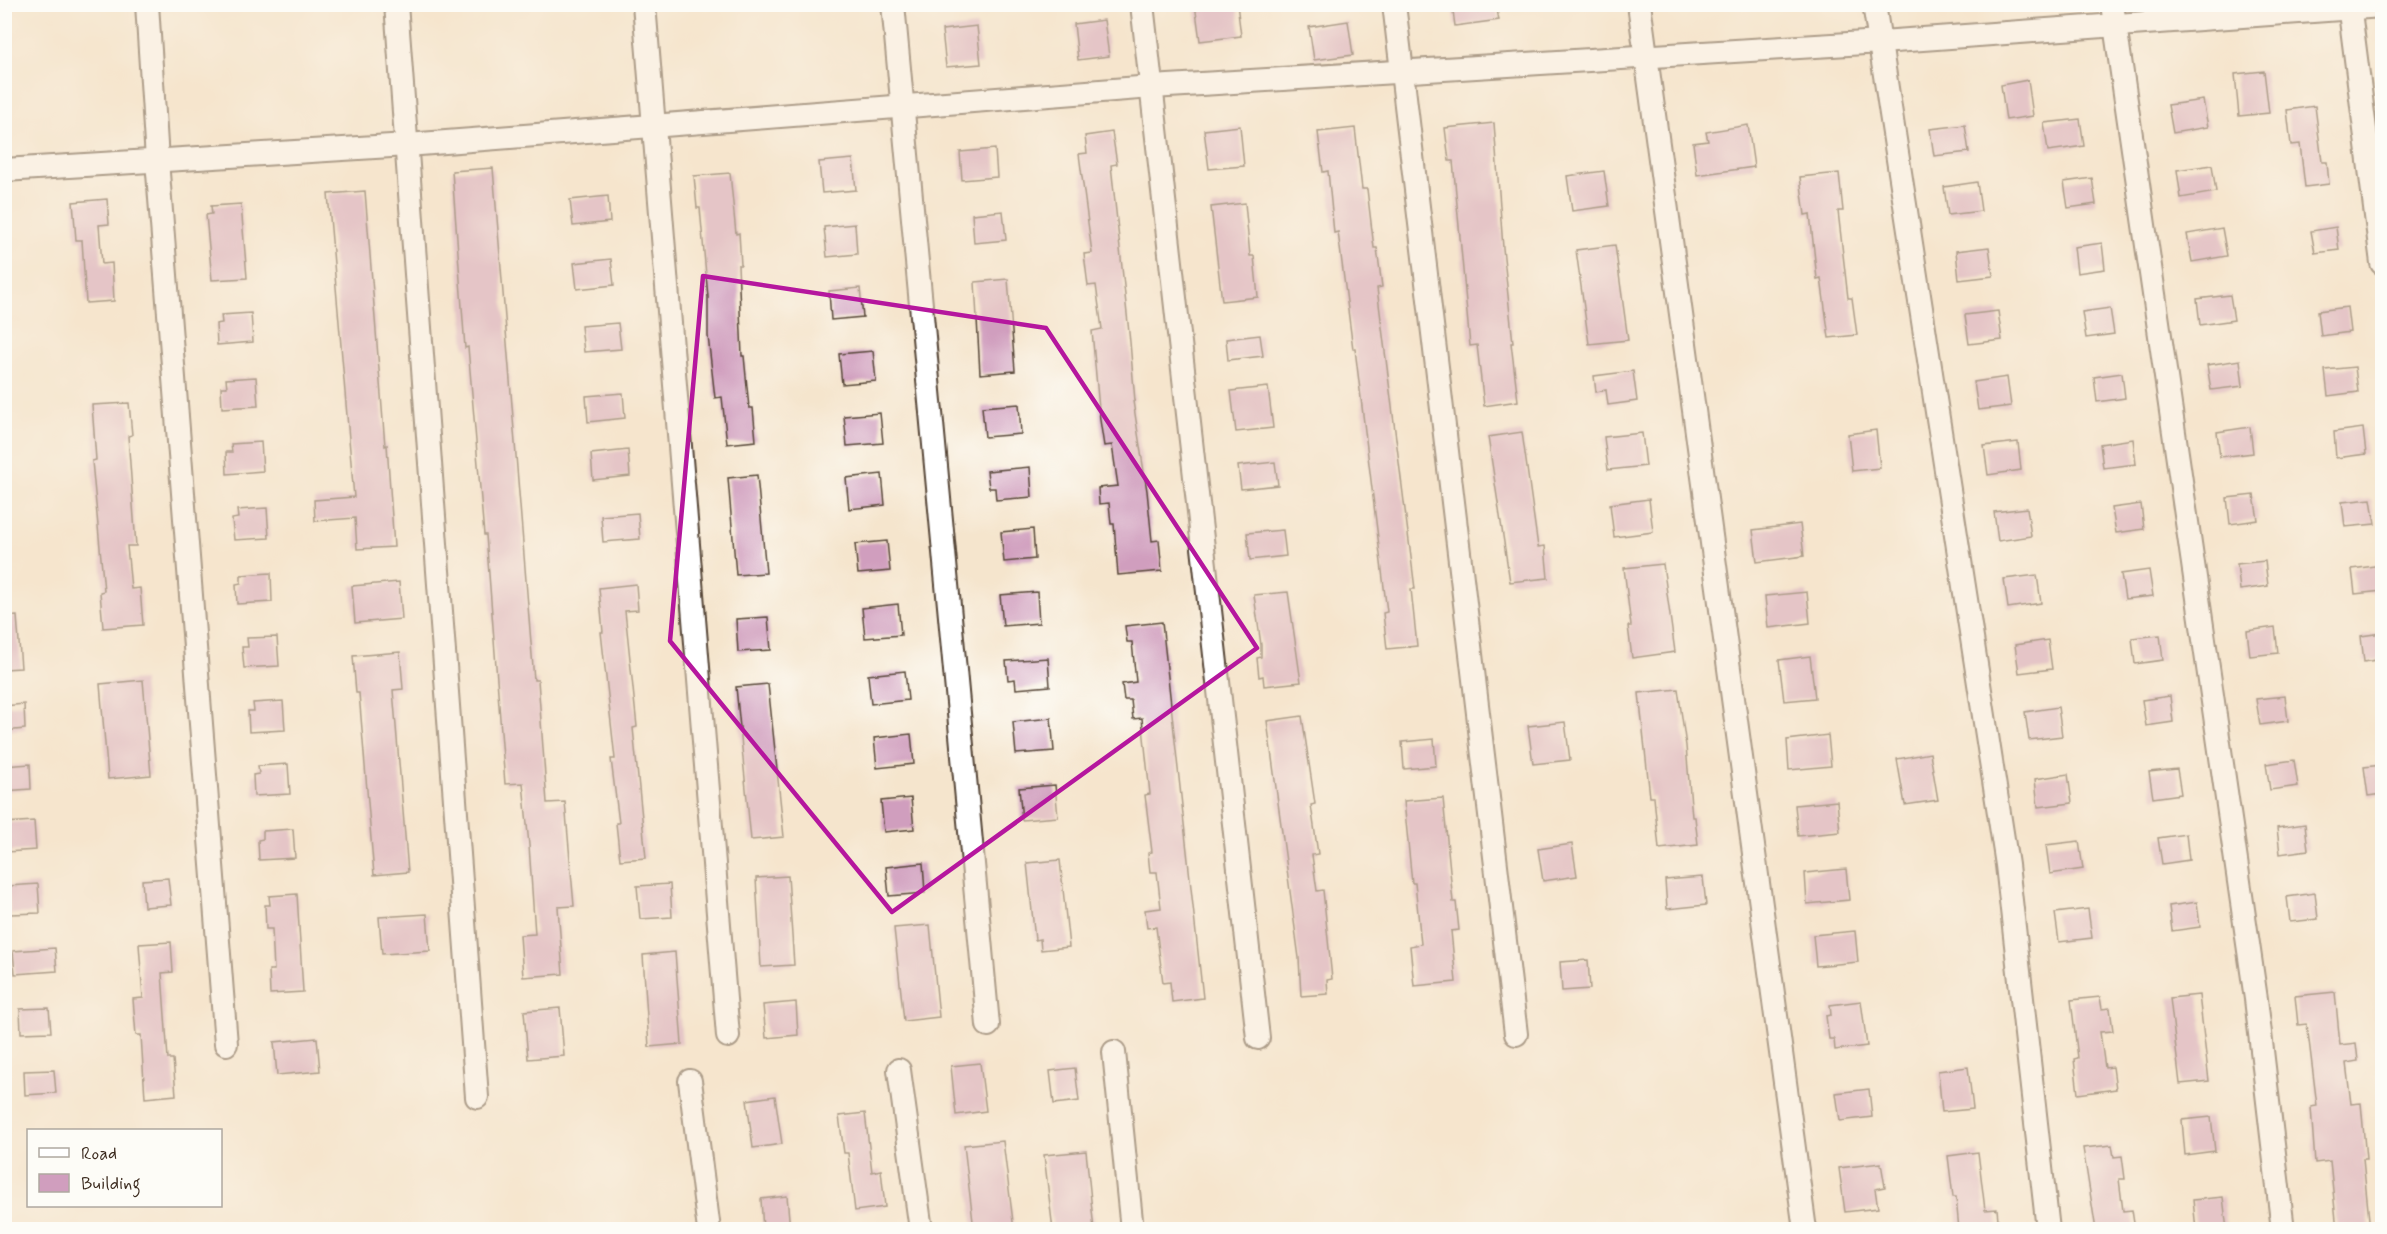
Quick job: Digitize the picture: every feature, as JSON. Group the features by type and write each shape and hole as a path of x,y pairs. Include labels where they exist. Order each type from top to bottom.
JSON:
{"street":[{"path":"147,4 157,160 226,1044"},
{"path":"396,4 477,1097"},
{"path":"644,4 728,1036"},
{"path":"893,4 988,1025"},
{"path":"1142,4 1258,1038"},
{"path":"1394,4 1516,1034"},
{"path":"1640,4 1805,1230"},
{"path":"1874,4 2007,865 2048,1230"},
{"path":"2349,6 2382,263"},
{"path":"4,170 407,145 1152,87 1881,42 2113,15 2382,6"},
{"path":"2113,15 2256,999 2283,1230"},
{"path":"1114,1052 1132,1230"},
{"path":"899,1070 921,1230"},
{"path":"690,1081 709,1230"}],"highlighted area":[{"path":"703,276 1046,328 1257,648 892,912 670,641"}],"building":[{"path":"1195,4 1237,4 1241,36 1200,41"},
{"path":"1452,4 1496,4 1499,20 1455,26"},
{"path":"1104,20 1109,56 1078,60 1074,24"},
{"path":"1348,21 1353,55 1314,60 1309,27"},
{"path":"977,26 981,64 946,67 942,30"},
{"path":"2264,71 2269,113 2239,116 2235,74"},
{"path":"2028,80 2033,116 2006,120 2001,85"},
{"path":"2203,100 2208,127 2173,133 2168,105"},
{"path":"2315,106 2322,162 2327,162 2329,184 2305,187 2300,144 2291,145 2287,110"},
{"path":"2080,119 2084,146 2048,151 2044,123"},
{"path":"1494,123 1513,343 1511,343 1518,401 1484,406 1477,345 1470,346 1453,161 1449,161 1445,128"},
{"path":"1748,125 1754,167 1697,175 1693,143 1708,141 1706,132"},
{"path":"1965,125 1969,152 1934,156 1930,129"},
{"path":"1240,126 1244,166 1209,169 1204,130"},
{"path":"1355,128 1362,189 1367,189 1374,248 1377,248 1382,287 1377,288 1415,589 1411,589 1417,646 1387,649 1383,613 1387,612 1355,349 1353,349 1338,232 1334,233 1328,171 1323,172 1318,132"},
{"path":"1112,132 1117,164 1111,165 1130,342 1135,401 1133,401 1152,541 1159,540 1162,571 1118,575 1114,524 1111,524 1109,503 1099,504 1098,488 1118,486 1112,445 1104,446 1100,420 1092,331 1102,329 1096,285 1088,286 1084,254 1092,253 1079,154 1087,153 1085,136"},
{"path":"995,149 997,177 962,180 960,152"},
{"path":"853,159 856,190 822,193 819,162"},
{"path":"2212,165 2216,192 2181,198 2177,170"},
{"path":"493,168 534,680 538,680 547,803 565,802 574,906 558,907 563,974 523,977 520,935 535,934 529,845 523,783 505,784 486,535 484,535 468,347 465,348 452,171"},
{"path":"1604,171 1609,206 1572,211 1567,176"},
{"path":"730,173 736,234 739,233 742,356 744,356 749,408 753,408 756,441 727,444 722,397 715,398 708,336 708,297 700,208 697,208 694,176"},
{"path":"1839,173 1843,211 1838,211 1848,298 1852,298 1857,335 1829,338 1821,278 1817,279 1810,214 1805,215 1800,177"},
{"path":"2092,178 2096,204 2068,208 2064,182"},
{"path":"1977,182 1981,211 1948,215 1944,187"},
{"path":"365,191 394,547 357,549 355,518 315,521 314,500 354,497 328,194"},
{"path":"608,196 610,222 573,226 570,200"},
{"path":"107,199 109,224 99,225 102,264 112,263 114,301 86,303 82,240 76,240 73,202"},
{"path":"1245,203 1250,256 1254,256 1258,297 1222,301 1211,207"},
{"path":"241,204 247,278 212,280 206,215 212,214 211,206"},
{"path":"1003,211 1006,240 974,243 972,214"},
{"path":"855,224 857,254 827,257 824,227"},
{"path":"2336,227 2339,250 2315,253 2311,231"},
{"path":"2222,228 2227,256 2192,262 2187,234"},
{"path":"2102,243 2105,269 2077,273 2074,247"},
{"path":"1615,245 1628,340 1589,344 1576,250"},
{"path":"1989,247 1993,276 1959,280 1956,251"},
{"path":"611,259 614,285 577,289 574,263"},
{"path":"1008,279 1015,371 980,374 975,282"},
{"path":"860,288 863,317 831,320 829,291"},
{"path":"2230,295 2234,320 2200,325 2197,299"},
{"path":"2347,307 2350,332 2321,336 2318,311"},
{"path":"2110,308 2114,334 2086,338 2082,312"},
{"path":"1998,311 2002,340 1969,344 1965,315"},
{"path":"251,313 253,342 217,345 216,324 222,323 221,315"},
{"path":"618,323 621,349 584,352 581,326"},
{"path":"1260,335 1263,356 1228,360 1226,339"},
{"path":"873,351 876,381 842,384 839,354"},
{"path":"2240,360 2243,386 2211,390 2207,365"},
{"path":"2355,367 2358,392 2328,396 2325,370"},
{"path":"1633,371 1637,401 1608,405 1606,390 1596,392 1594,376"},
{"path":"2122,373 2125,398 2097,402 2094,377"},
{"path":"256,377 258,406 222,408 221,387 227,387 226,379"},
{"path":"2007,377 2011,406 1978,410 1974,382"},
{"path":"1268,387 1273,428 1236,432 1231,391"},
{"path":"623,393 625,418 588,422 586,396"},
{"path":"129,403 132,435 128,436 136,546 127,546 131,589 140,588 143,625 103,628 100,592 104,591 92,461 96,460 92,405"},
{"path":"1019,404 1021,434 985,437 982,407"},
{"path":"880,413 883,443 847,446 844,416"},
{"path":"2250,427 2253,453 2220,457 2217,432"},
{"path":"2363,428 2366,454 2336,458 2334,432"},
{"path":"1876,430 1880,468 1852,471 1848,434"},
{"path":"1522,432 1538,547 1545,546 1548,578 1510,582 1488,437"},
{"path":"1642,433 1646,466 1608,470 1604,437"},
{"path":"2133,439 2136,464 2103,468 2100,444"},
{"path":"261,442 263,471 227,474 226,452 232,452 231,444"},
{"path":"2018,442 2021,470 1988,475 1984,446"},
{"path":"628,450 630,476 593,480 591,454"},
{"path":"1275,462 1278,485 1241,489 1238,466"},
{"path":"1030,467 1032,497 996,500 995,488 989,488 987,471"},
{"path":"882,474 885,505 849,509 846,478"},
{"path":"757,475 766,573 736,575 728,478"},
{"path":"2254,495 2258,520 2230,524 2227,498"},
{"path":"1649,499 1653,532 1614,537 1610,504"},
{"path":"2371,499 2375,524 2345,527 2342,502"},
{"path":"2141,504 2144,529 2116,533 2112,508"},
{"path":"267,508 269,538 234,540 232,519 238,518 237,510"},
{"path":"2027,508 2031,536 1998,541 1994,512"},
{"path":"638,513 640,539 603,542 601,516"},
{"path":"1800,524 1804,556 1757,562 1753,530"},
{"path":"1033,529 1035,559 1004,562 1001,532"},
{"path":"1283,530 1286,556 1250,560 1247,533"},
{"path":"887,541 890,571 858,574 855,544"},
{"path":"2265,561 2268,586 2240,590 2237,564"},
{"path":"1663,564 1675,652 1632,658 1628,626 1631,626 1624,568"},
{"path":"2382,565 2382,591 2355,594 2352,569"},
{"path":"2149,570 2153,596 2125,599 2121,574"},
{"path":"271,573 272,602 237,604 236,584 241,583 241,575"},
{"path":"2037,575 2041,603 2008,608 2004,579"},
{"path":"399,582 402,619 355,623 352,586"},
{"path":"636,584 638,610 625,611 637,727 633,728 646,858 620,860 616,823 619,823 611,759 615,759 601,632 603,632 599,588"},
{"path":"1037,592 1039,623 1003,626 1000,595"},
{"path":"1288,592 1301,682 1264,686 1263,676 1259,677 1257,658 1261,657 1261,645 1254,595"},
{"path":"1807,592 1810,623 1768,628 1765,596"},
{"path":"898,604 901,635 865,638 862,608"},
{"path":"17,616 21,668 4,669 4,617"},
{"path":"768,617 771,650 738,652 736,619"},
{"path":"1162,622 1203,998 1172,1002 1170,982 1163,983 1156,927 1147,928 1145,910 1161,908 1157,872 1150,872 1148,853 1152,852 1145,795 1150,794 1142,718 1133,719 1131,700 1124,700 1122,684 1136,682 1132,642 1127,642 1125,626"},
{"path":"2275,627 2278,653 2250,656 2247,631"},
{"path":"2382,633 2382,659 2364,662 2361,636"},
{"path":"2160,635 2163,660 2135,664 2132,638"},
{"path":"277,637 279,666 244,668 242,647 248,647 247,638"},
{"path":"2048,640 2052,669 2019,673 2015,645"},
{"path":"400,652 403,689 393,690 408,872 374,875 359,693 356,693 353,656"},
{"path":"1810,656 1815,698 1784,701 1779,660"},
{"path":"1048,658 1050,686 1016,689 1015,679 1008,680 1006,661"},
{"path":"905,671 908,700 871,704 868,675"},
{"path":"143,680 151,775 108,779 100,684"},
{"path":"768,684 784,837 751,840 736,687"},
{"path":"1678,689 1692,817 1695,817 1698,845 1659,849 1654,797 1650,797 1639,693"},
{"path":"2170,696 2173,722 2146,726 2142,700"},
{"path":"2285,696 2288,721 2260,725 2256,699"},
{"path":"283,701 285,730 249,732 248,711 254,711 253,703"},
{"path":"24,704 25,729 4,731 4,706"},
{"path":"2058,707 2062,736 2029,740 2025,712"},
{"path":"1302,716 1315,804 1311,805 1318,854 1312,855 1317,891 1323,890 1332,979 1327,980 1328,994 1301,996 1299,958 1267,721"},
{"path":"1051,718 1054,751 1016,754 1013,722"},
{"path":"1565,722 1570,760 1533,764 1528,726"},
{"path":"911,734 914,764 877,768 874,738"},
{"path":"1828,735 1831,766 1789,770 1787,740"},
{"path":"1434,739 1436,766 1404,769 1402,742"},
{"path":"1930,753 1938,800 1905,805 1897,759"},
{"path":"2294,760 2298,786 2270,790 2266,764"},
{"path":"30,764 31,789 4,791 4,766"},
{"path":"288,764 290,794 254,796 253,775 259,774 258,766"},
{"path":"2382,765 2382,794 2368,796 2364,767"},
{"path":"2177,769 2181,794 2153,798 2149,772"},
{"path":"2068,774 2072,803 2038,807 2035,779"},
{"path":"1055,785 1058,817 1022,820 1019,788"},
{"path":"911,798 914,829 884,832 881,801"},
{"path":"1443,798 1453,902 1456,902 1459,930 1451,931 1456,982 1414,986 1410,946 1421,944 1404,801"},
{"path":"1837,801 1840,832 1798,836 1795,805"},
{"path":"34,821 36,850 6,852 4,823"},
{"path":"2305,824 2308,850 2280,854 2277,828"},
{"path":"293,829 295,858 259,860 258,840 263,839 263,831"},
{"path":"2186,834 2189,860 2162,864 2158,838"},
{"path":"2079,841 2083,869 2050,874 2046,845"},
{"path":"1572,844 1577,876 1543,881 1538,849"},
{"path":"1060,860 1069,947 1041,950 1040,939 1035,940 1027,863"},
{"path":"923,863 925,893 889,896 886,867"},
{"path":"1846,869 1849,900 1807,904 1805,873"},
{"path":"788,876 794,965 761,967 756,878"},
{"path":"1703,877 1706,905 1667,909 1665,880"},
{"path":"168,878 171,905 144,907 142,880"},
{"path":"38,884 40,913 10,914 8,886"},
{"path":"670,884 672,917 640,919 637,886"},
{"path":"2315,893 2318,919 2290,922 2287,897"},
{"path":"297,894 303,992 270,994 269,970 274,970 272,929 266,929 265,905 270,905 269,896"},
{"path":"2197,902 2200,927 2172,931 2169,906"},
{"path":"2088,909 2092,938 2059,942 2055,913"},
{"path":"427,914 430,951 382,954 379,917"},
{"path":"930,925 939,1017 904,1021 894,928"},
{"path":"1855,931 1858,962 1816,966 1813,935"},
{"path":"171,942 173,972 162,973 168,1059 173,1059 176,1095 145,1098 141,1035 136,1035 133,999 143,998 139,944"},
{"path":"55,948 57,971 15,974 13,951"},
{"path":"675,952 682,1044 649,1047 643,955"},
{"path":"1588,960 1590,989 1562,991 1560,962"},
{"path":"2335,992 2340,1045 2356,1043 2358,1061 2346,1063 2351,1104 2361,1103 2366,1159 2363,1159 2370,1230 2337,1230 2330,1161 2315,1163 2311,1107 2317,1106 2307,1024 2298,1025 2295,996"},
{"path":"2199,995 2209,1081 2180,1084 2170,998"},
{"path":"2100,997 2102,1009 2110,1008 2113,1031 2100,1032 2105,1068 2113,1067 2116,1089 2078,1094 2074,1059 2078,1058 2071,1000"},
{"path":"1861,1001 1867,1046 1835,1050 1834,1039 1829,1039 1826,1016 1831,1015 1830,1005"},
{"path":"796,1002 798,1035 766,1038 763,1005"},
{"path":"49,1008 51,1032 21,1033 20,1009"},
{"path":"560,1008 564,1056 528,1059 524,1011"},
{"path":"317,1038 320,1071 277,1075 274,1042"},
{"path":"980,1063 986,1111 956,1115 951,1066"},
{"path":"1968,1067 1973,1109 1942,1112 1938,1071"},
{"path":"1075,1068 1079,1101 1054,1104 1050,1071"},
{"path":"54,1070 56,1093 25,1095 24,1071"},
{"path":"1869,1089 1872,1117 1840,1121 1836,1093"},
{"path":"775,1096 782,1144 753,1148 747,1100"},
{"path":"865,1113 872,1172 881,1170 885,1207 855,1211 848,1153 844,1153 839,1116"},
{"path":"2211,1117 2215,1151 2185,1155 2182,1120"},
{"path":"1003,1141 1014,1230 974,1230 964,1145"},
{"path":"2112,1145 2114,1157 2122,1156 2125,1179 2119,1179 2123,1211 2132,1210 2135,1230 2096,1230 2083,1148"},
{"path":"1086,1151 1094,1230 1053,1230 1044,1155"},
{"path":"1978,1152 1985,1210 1997,1209 1999,1230 1959,1230 1956,1197 1953,1197 1948,1156"},
{"path":"1881,1163 1885,1187 1875,1189 1878,1208 1845,1212 1839,1168"},
{"path":"787,1196 790,1230 763,1230 761,1199"},
{"path":"2223,1197 2227,1230 2196,1230 2193,1200"}]}
